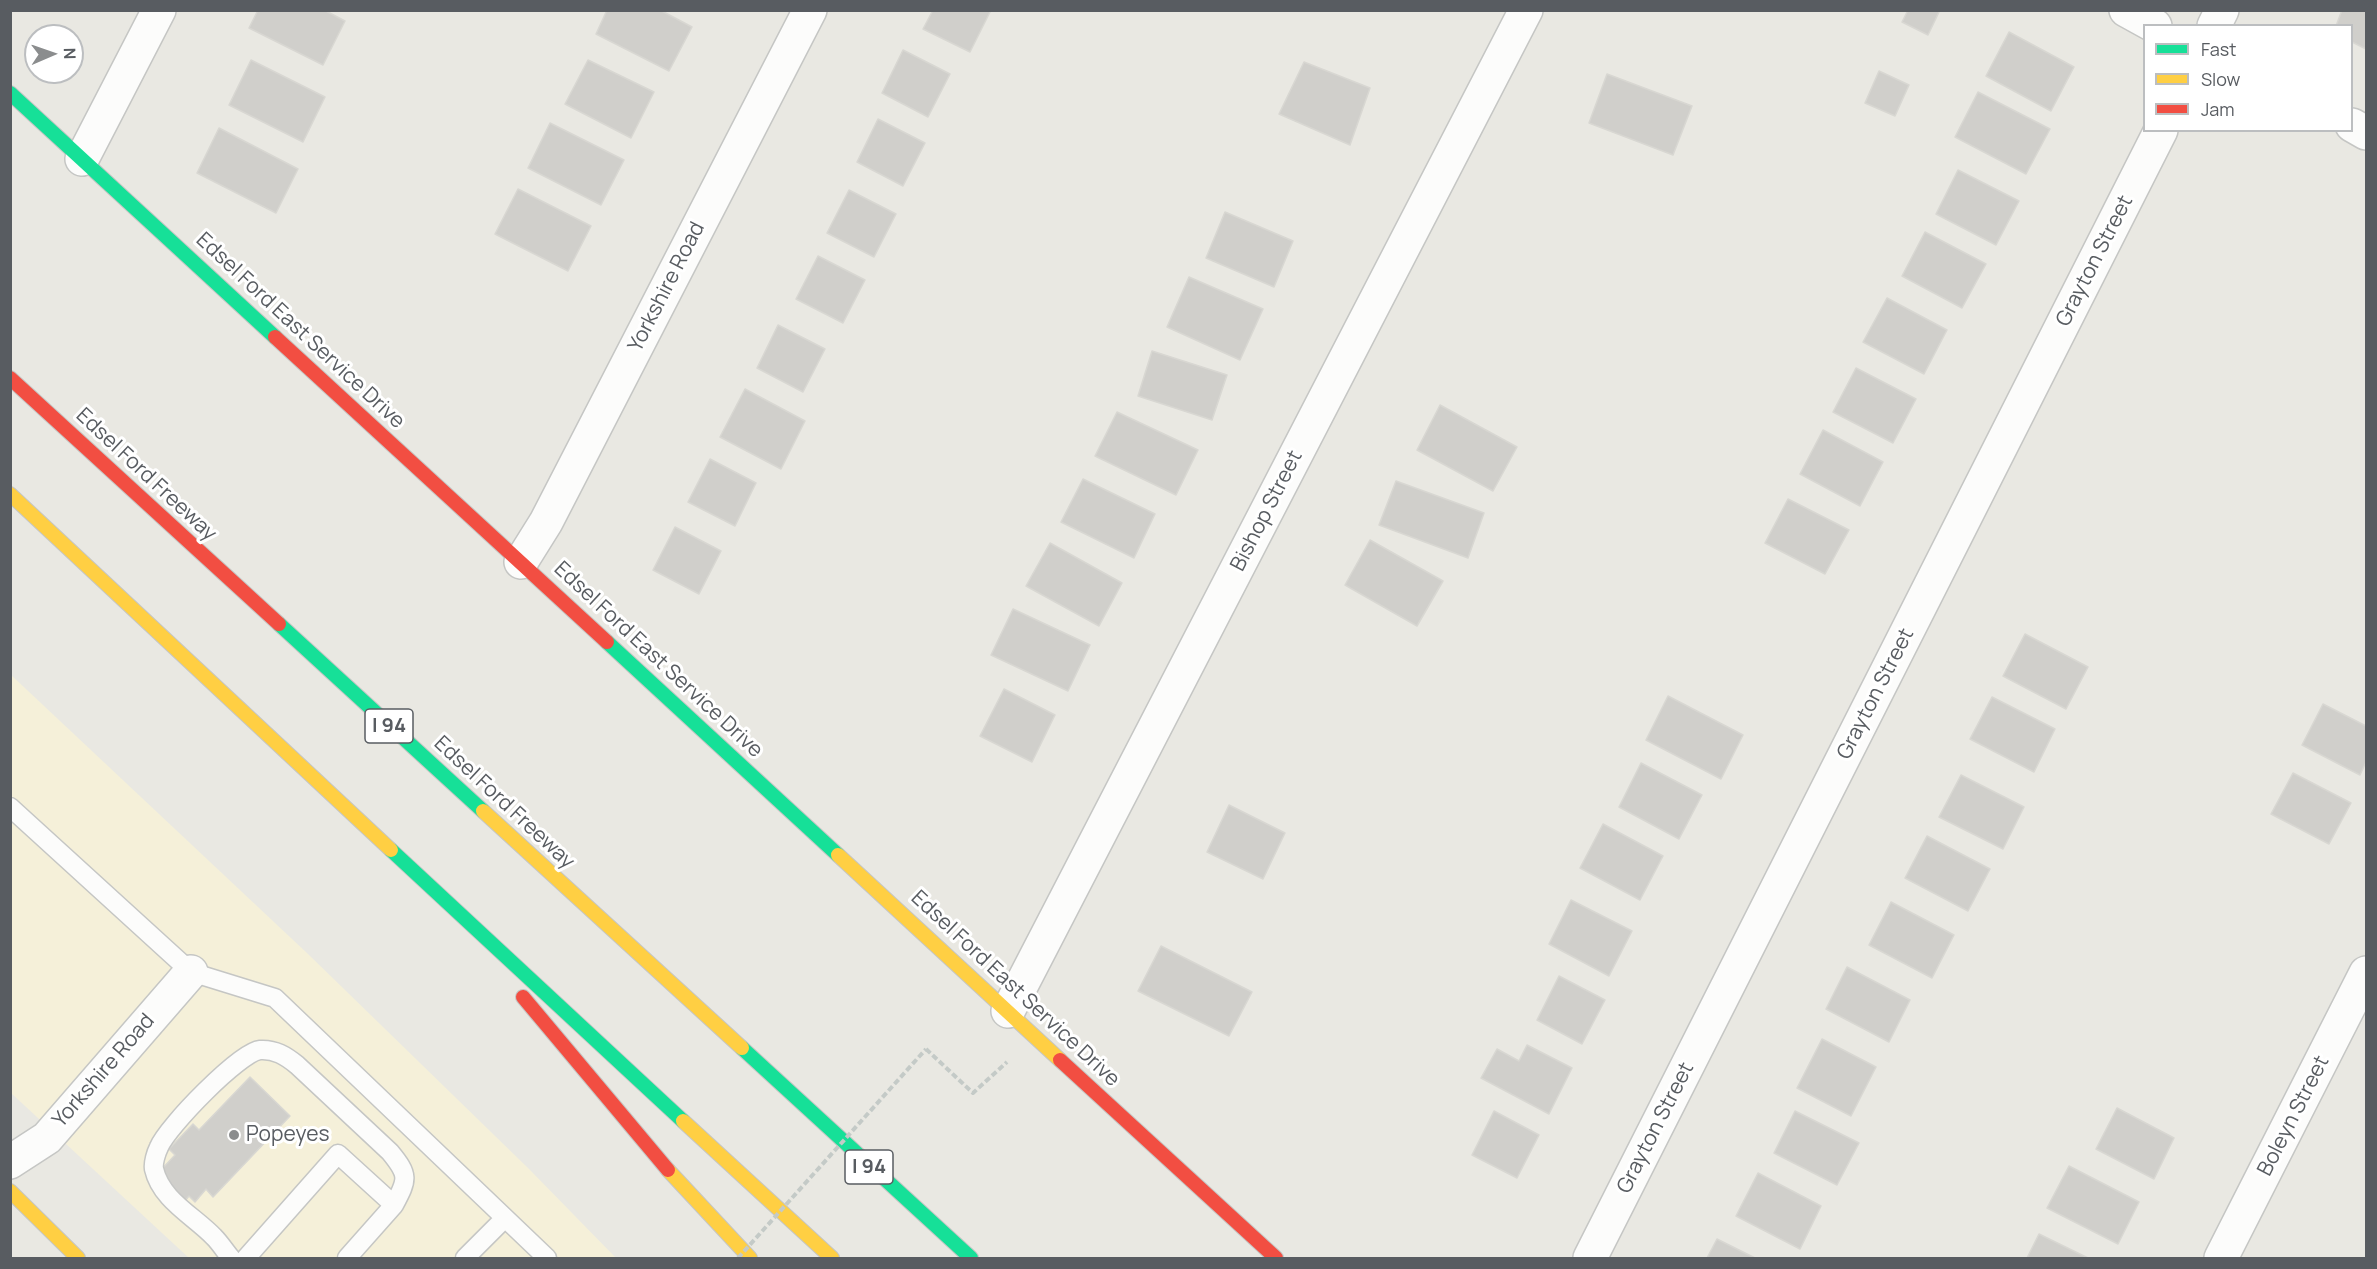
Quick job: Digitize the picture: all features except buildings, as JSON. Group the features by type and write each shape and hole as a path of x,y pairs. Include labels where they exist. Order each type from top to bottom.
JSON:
{"main road":[{"name":"Edsel Ford East Service Drive","path":"10,93 1276,1258"},
{"name":"Edsel Ford Freeway","path":"10,378 971,1258"},
{"path":"10,494 832,1258"},
{"path":"438,894 664,1166 750,1258"},
{"path":"10,1191 78,1258"}],"street":[{"path":"82,159 159,10"},
{"name":"Yorkshire Road","path":"521,562 551,514 810,10"},
{"name":"Bishop Street","path":"1008,1011 1526,10"},
{"path":"2126,10 2151,24"},
{"path":"2215,24 2222,10"},
{"path":"2353,126 2367,133"},
{"name":"Grayton Street","path":"1590,1258 2160,132"},
{"name":"Yorkshire Road","path":"10,1162 47,1137 190,972"},
{"name":"Boleyn Street","path":"2221,1258 2367,973"}],"lane":[{"path":"10,807 190,972 274,998 547,1258"},
{"path":"231,1258 214,1237 177,1205 159,1184 153,1166 159,1146 177,1121 242,1058 258,1050 283,1054 297,1065 390,1152 406,1175 405,1186 394,1205 347,1258"},
{"path":"362,1125 383,1102"},
{"path":"246,1258 338,1154 394,1205"},
{"path":"465,1258 505,1218"}],"path":[{"path":"738,1258 926,1049 974,1093 1035,1035"}],"shaded area":[{"path":"10,674 308,954 529,1169 616,1258 189,1258 11,1093"}],"traffic: fast":[{"path":"10,93 275,337"},
{"path":"279,624 483,811"},
{"path":"607,642 838,855"},
{"path":"391,850 683,1121"},
{"path":"742,1048 971,1258"}],"traffic: slow":[{"path":"10,494 391,850"},
{"path":"483,811 742,1048"},
{"path":"838,855 1060,1060"},
{"path":"683,1121 832,1258"},
{"path":"668,1170 750,1258"},
{"path":"10,1191 78,1258"}],"traffic: jam":[{"path":"275,337 607,642"},
{"path":"10,378 279,624"},
{"path":"523,997 668,1170"},
{"path":"1060,1060 1276,1258"}],"place":[{"name":"Popeyes","path":"234,1135"}]}
